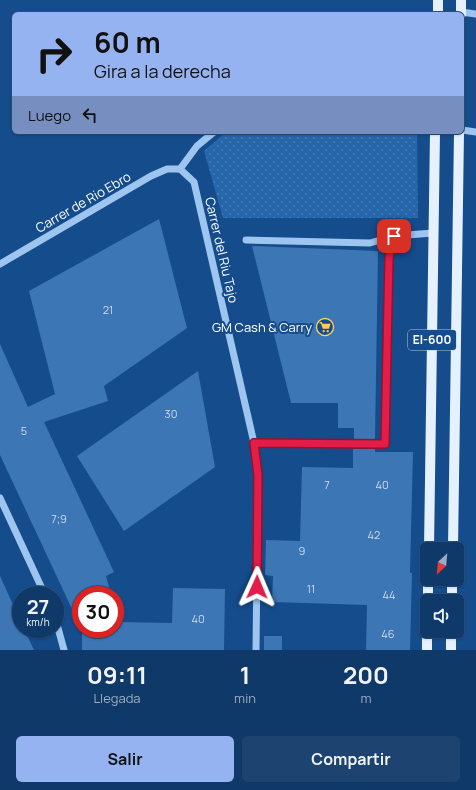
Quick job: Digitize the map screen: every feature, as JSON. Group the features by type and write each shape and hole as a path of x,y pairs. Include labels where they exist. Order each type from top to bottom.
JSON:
{"main road":[{"path":"438,0 438,12"},
{"path":"461,0 461,12"},
{"name":"EI-600","path":"429,542 435,134"},
{"name":"EI-600","path":"453,542 459,134"},
{"path":"427,638 427,650"},
{"path":"451,638 451,650"}],"street":[{"path":"464,13 476,14"},
{"path":"464,130 476,132"},
{"path":"180,169 196,146 211,134"},
{"name":"Carrer de Rio Ebro","path":"0,264 151,176 167,169 180,169"},
{"name":"Carrer del Riu Tajo","path":"180,169 194,182 254,443 258,475 256,650"},
{"path":"246,240 370,243 394,236 433,233"},
{"path":"254,443 385,444 389,258 394,236"},
{"path":"0,498 41,586"},
{"path":"61,638 64,650"}],"shaded area":[{"path":"224,134 417,134 418,218 223,218 204,151"}],"building":[{"path":"159,219 187,328 104,386 108,401 44,422 114,572 106,576 109,586 72,586 72,609 64,592 64,586 61,586 0,455 0,344 28,407 55,394 29,291"},
{"name":"GM Cash & Carry","path":"252,246 378,251 375,439 354,439 354,428 338,428 338,403 291,403"},
{"path":"198,371 215,467 124,531 77,456"},
{"path":"353,449 375,449 375,452 413,452 410,650 366,650 367,605 272,602 273,576 265,575 266,540 300,541 302,467 353,468"},
{"path":"0,576 12,602 12,638 28,638 34,650 0,650"},
{"path":"173,588 225,589 224,650 82,650 82,638 124,638 124,622 172,623"},
{"path":"264,636 282,636 282,650 264,650"}],"place":[{"name":"GM Cash & Carry","path":"325,327"}],"route":[{"path":"257,587 258,475 254,443 385,444 389,258 394,236"}]}
